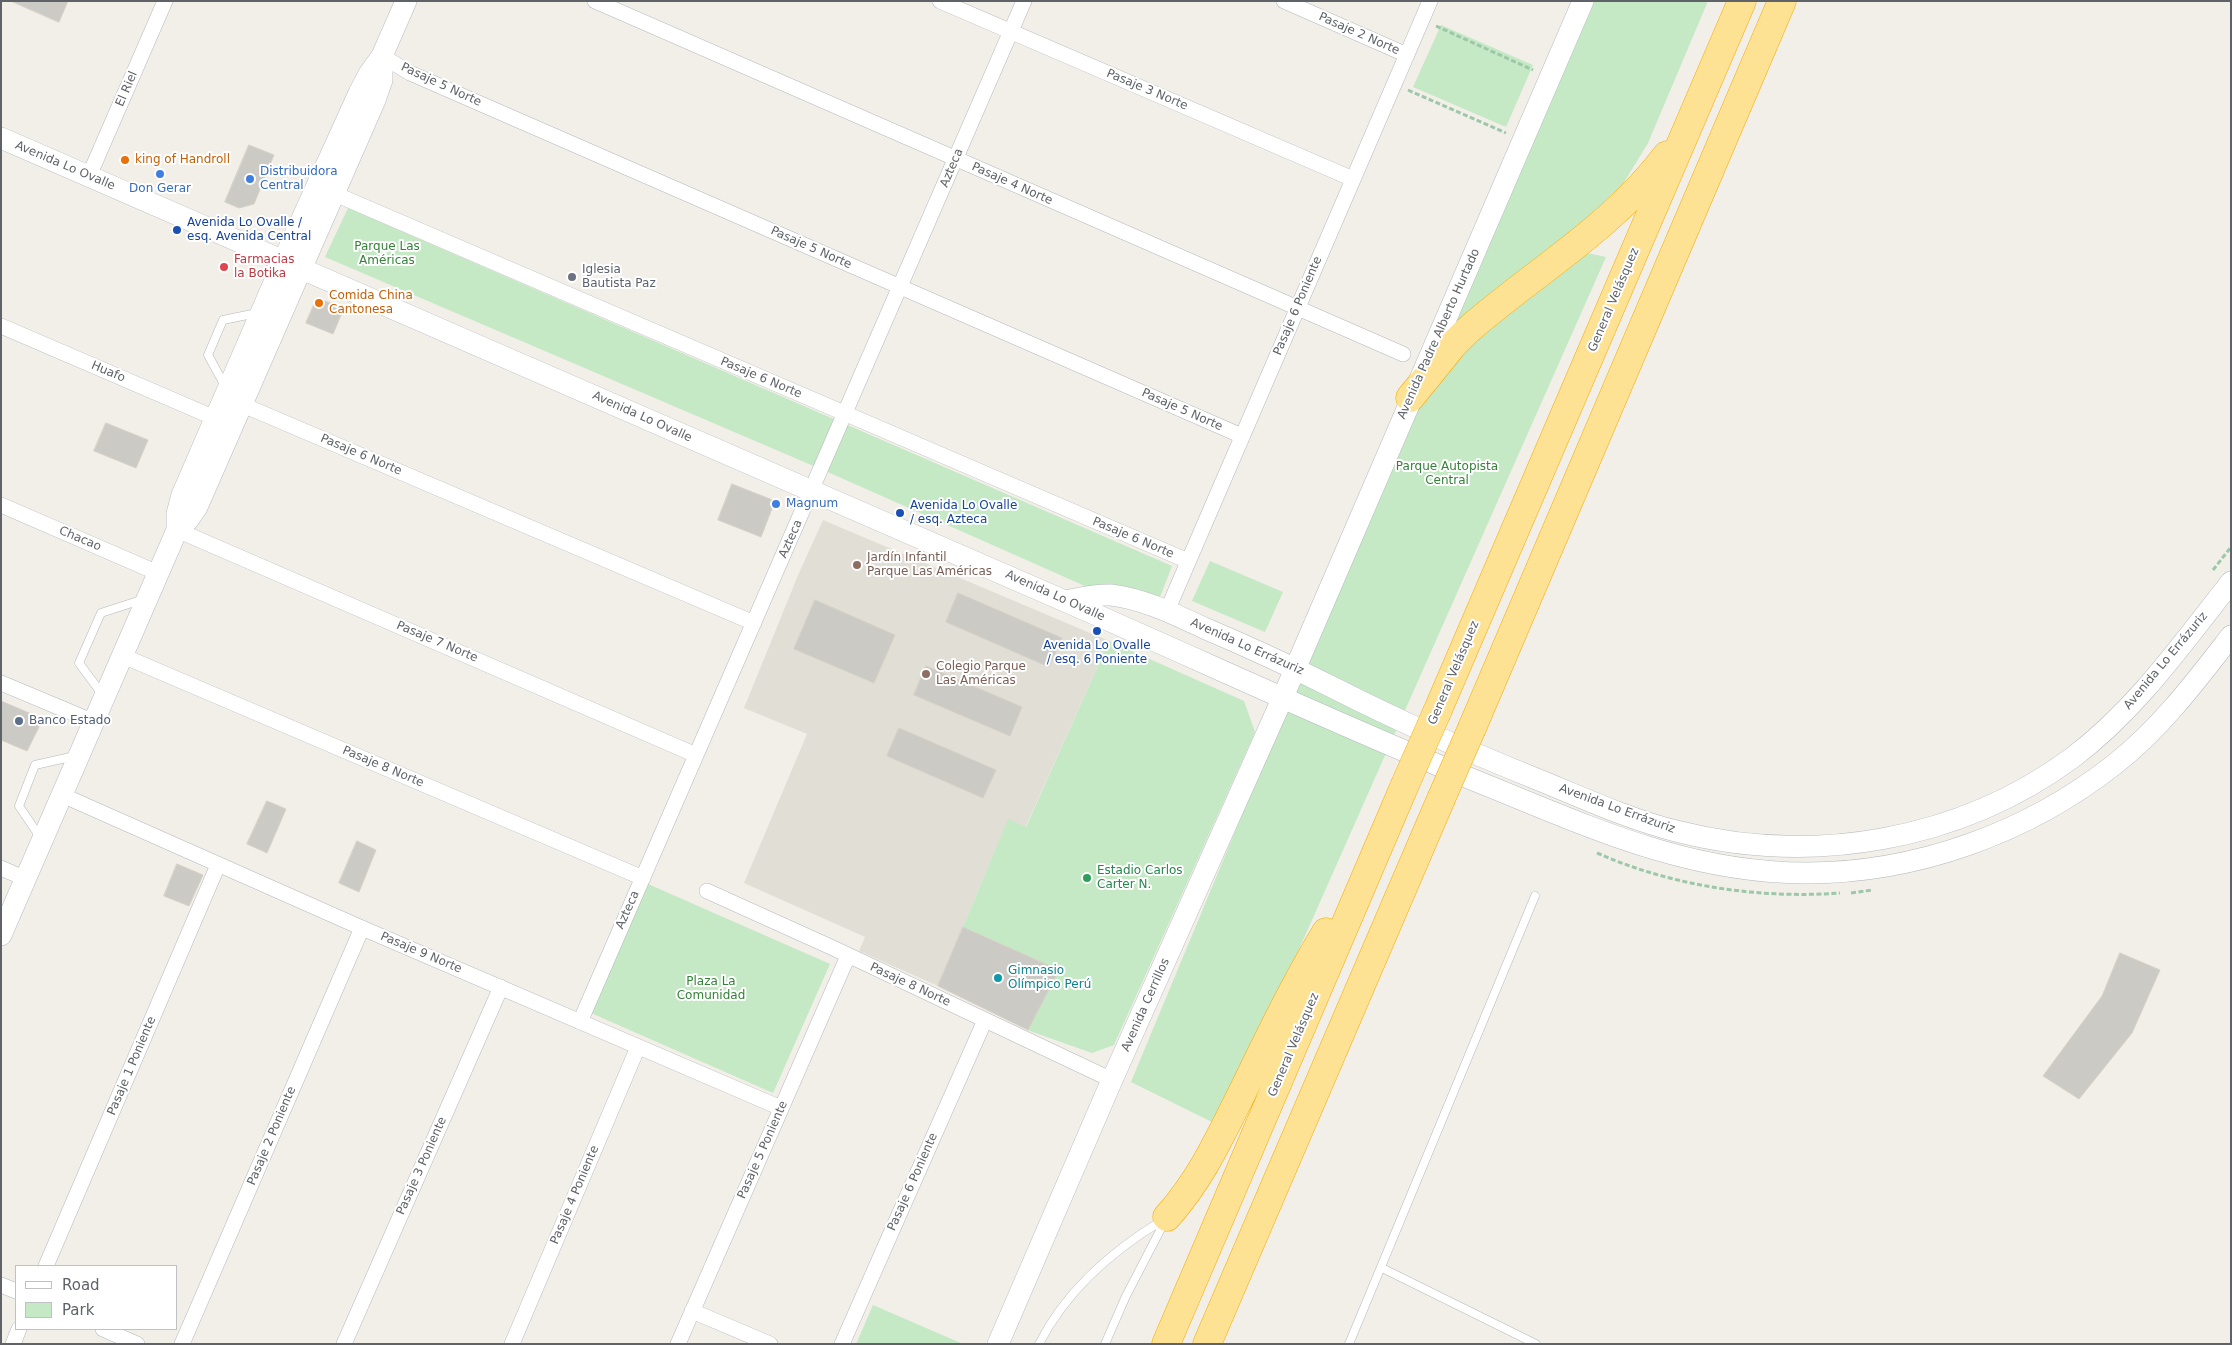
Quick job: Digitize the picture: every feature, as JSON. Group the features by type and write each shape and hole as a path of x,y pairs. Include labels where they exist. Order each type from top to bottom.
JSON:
{"highway":[{"name":"General Velásquez","path":"1166,1344 1742,1"},
{"path":"1207,1344 1782,1"},
{"path":"1410,398 1468,330 1582,241 1632,196 1659,165 1693,116"},
{"path":"1167,1217 1182,1201 1203,1169 1292,992 1374,858"}],"main road":[{"path":"177,530 188,520 197,507 243,405 293,264 362,88 382,56 406,1"},
{"name":"Avenida Padre Alberto Hurtado","path":"1296,668 1410,398 1583,1"},
{"path":"1,935 177,530 177,514 182,495 262,312 335,194 382,80 382,56"},
{"name":"Avenida Lo Ovalle","path":"1,138 1283,697"},
{"name":"Avenida Lo Errázuriz","path":"1065,601 1106,594 1128,597 1167,611 1296,668 1421,731 1651,824 1678,832 1739,843 1793,847 1824,846 1894,837 1952,822 1991,806 2047,775 2073,757 2129,707 2154,679 2231,582"},
{"name":"Avenida Lo Errázuriz","path":"1283,697 1373,739 1656,851 1726,868 1801,873 1835,872 1892,865 1959,848 1995,834 2060,802 2118,762 2137,744 2179,700 2231,636"},
{"name":"Avenida Cerrillos","path":"998,1344 1112,1080 1296,668"}],"street":[{"name":"El Riel","path":"89,176 165,1"},
{"name":"Pasaje 4 Norte","path":"595,1 1402,354"},
{"name":"Pasaje 3 Norte","path":"940,1 1353,179"},
{"name":"Azteca","path":"580,1022 1024,1"},
{"name":"Pasaje 2 Norte","path":"1284,1 1407,55"},
{"name":"Pasaje 6 Poniente","path":"1167,611 1430,1"},
{"name":"Pasaje 5 Norte","path":"382,56 410,73 1242,436"},
{"name":"Pasaje 6 Norte","path":"335,194 1188,562"},
{"name":"Huafo","path":"1,326 215,418"},
{"name":"Pasaje 6 Norte","path":"243,405 754,623"},
{"name":"Chacao","path":"1,505 158,573"},
{"name":"Pasaje 7 Norte","path":"177,530 696,755"},
{"name":"Pasaje 8 Norte","path":"123,656 643,878"},
{"path":"1,683 94,722"},
{"name":"Pasaje 9 Norte","path":"62,795 362,928 781,1108"},
{"name":"Pasaje 1 Poniente","path":"46,1265 218,865"},
{"path":"1,868 26,879"},
{"name":"Pasaje 8 Norte","path":"707,891 1112,1080"},
{"name":"Pasaje 2 Poniente","path":"182,1344 362,928"},
{"name":"Pasaje 5 Poniente","path":"678,1344 848,956"},
{"name":"Pasaje 3 Poniente","path":"344,1344 500,987"},
{"name":"Pasaje 6 Poniente","path":"842,1344 985,1020"},
{"name":"Pasaje 4 Poniente","path":"512,1344 638,1047"},
{"path":"1,1285 15,1291"},
{"path":"692,1311 770,1344"},
{"path":"13,1344 19,1330"},
{"path":"104,1330 137,1344"}],"lane":[{"path":"227,391 208,355 223,320 262,312"},
{"path":"104,698 79,663 101,613 148,598"},
{"path":"42,840 19,806 35,764 79,755"},
{"path":"1349,1344 1535,896"},
{"path":"1039,1344 1058,1314 1091,1274 1127,1243 1167,1217"},
{"path":"1104,1344 1126,1296 1167,1217"},
{"path":"1382,1268 1536,1344"}],"path":[{"path":"1422,20 1536,71"},
{"path":"1394,84 1509,134"},
{"path":"2211,572 2231,547"},
{"path":"1592,850 1642,869 1715,887 1781,895 1841,893"},
{"path":"1850,893 1876,889"}],"shaded area":[{"path":"823,520 1109,641 1025,828 1008,820 938,986 859,951 865,937 744,883 807,734 744,708 799,573"}],"green space":[{"path":"1594,1 1708,1 1648,143 1623,184 1577,227 1449,328"},
{"path":"1441,25 1533,65 1506,127 1413,87"},
{"name":"Parque Las Américas","path":"348,208 1172,566 1160,597 1094,590 830,473 325,257"},
{"name":"Parque Autopista Central","path":"1587,253 1606,257 1269,1017 1212,1122 1131,1082 1390,459 1403,429 1461,347"},
{"path":"1210,561 1283,592 1265,632 1192,601"},
{"name":"Estadio Carlos Carter N.","path":"1109,641 1244,701 1255,732 1114,1045 1092,1053 1027,1030 1059,970 963,927 1008,819 1026,827"},
{"name":"Plaza La Comunidad","path":"648,884 830,964 773,1093 591,1013"},
{"path":"873,1305 963,1344 856,1344"}],"building":[{"path":"11,1 68,1 59,22"},
{"name":"Distribuidora Central","path":"249,145 274,155 254,204 239,208 225,202"},
{"path":"317,298 344,308 333,334 306,323"},
{"path":"106,423 148,440 136,468 94,451"},
{"path":"732,484 775,501 761,537 718,520"},
{"path":"958,593 1062,638 1049,667 946,622"},
{"path":"815,600 895,635 874,683 794,649"},
{"path":"926,666 1022,707 1010,736 914,695"},
{"name":"Banco Estado","path":"1,701 34,715 39,727 27,751 1,740"},
{"path":"899,728 996,770 983,798 887,756"},
{"path":"267,801 286,809 267,853 247,844"},
{"path":"357,841 376,850 359,892 339,883"},
{"path":"177,864 203,875 189,906 164,896"},
{"name":"Gimnasio Olímpico Perú","path":"963,927 1059,970 1028,1030 938,986"},
{"path":"2120,953 2160,970 2132,1033 2079,1099 2043,1076 2102,996"}],"place":[{"name":"king of Handroll","path":"125,160"},
{"name":"Don Gerar","path":"160,174"},
{"name":"Distribuidora Central","path":"250,179"},
{"name":"Avenida Lo Ovalle / esq. Avenida Central","path":"177,230"},
{"name":"Farmacias la Botika","path":"224,267"},
{"name":"Iglesia Bautista Paz","path":"572,277"},
{"name":"Comida China Cantonesa","path":"319,303"},
{"name":"Magnum","path":"776,504"},
{"name":"Avenida Lo Ovalle / esq. Azteca","path":"900,513"},
{"name":"Jardín Infantil Parque Las Américas","path":"857,565"},
{"name":"Avenida Lo Ovalle / esq. 6 Poniente","path":"1097,631"},
{"name":"Colegio Parque Las Américas","path":"926,674"},
{"name":"Banco Estado","path":"19,721"},
{"name":"Estadio Carlos Carter N.","path":"1087,878"},
{"name":"Gimnasio Olímpico Perú","path":"998,978"}]}
